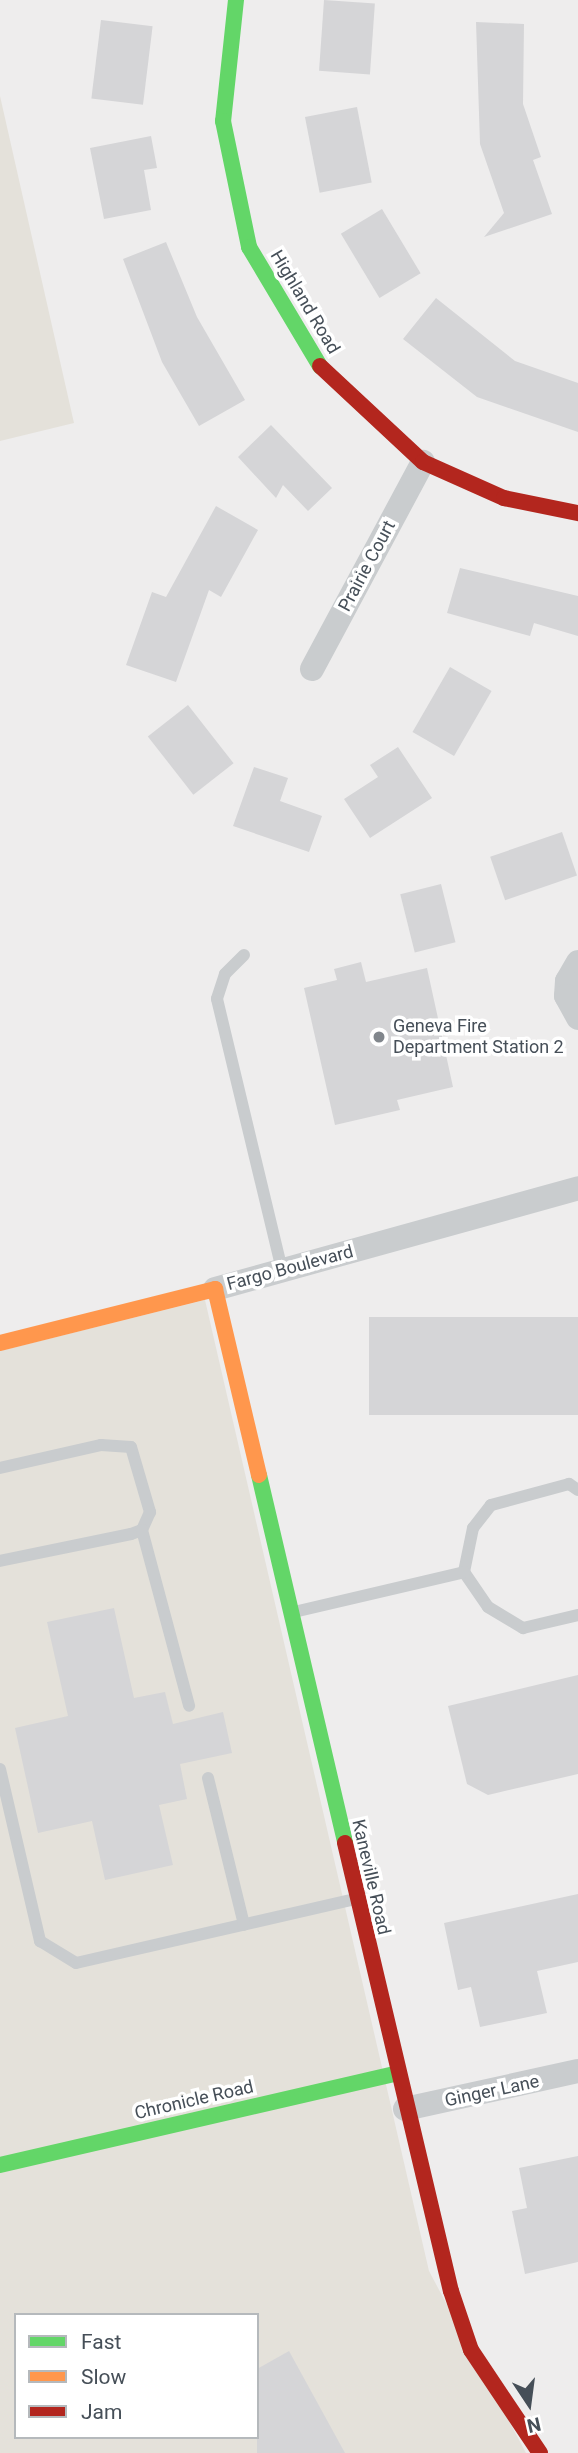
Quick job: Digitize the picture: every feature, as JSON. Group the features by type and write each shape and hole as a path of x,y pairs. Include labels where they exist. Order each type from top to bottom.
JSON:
{"main road":[{"name":"Highland Road","path":"236,0 223,121 249,247 321,368 423,462 504,498 578,513"},
{"name":"Fargo Boulevard","path":"0,1343 215,1289"},
{"name":"Kaneville Road","path":"215,1289 405,2109 451,2291 471,2350 540,2453"},
{"name":"Chronicle Road","path":"0,2165 397,2073"}],"street":[{"name":"Prairie Court","path":"312,669 423,462"},
{"path":"578,962 567,981 566,996 578,1018"},
{"name":"Fargo Boulevard","path":"215,1289 578,1188"},
{"name":"Ginger Lane","path":"405,2109 578,2071"}],"lane":[{"path":"244,955 225,974 217,999 282,1270"},
{"path":"0,1468 102,1445 131,1447 150,1512 142,1530 189,1706"},
{"path":"578,1490 569,1485 491,1504 473,1528 464,1572 488,1606 523,1628 578,1615"},
{"path":"0,1561 142,1530"},
{"path":"290,1613 464,1572"},
{"path":"0,1769 40,1941 76,1963 357,1899"},
{"path":"208,1778 244,1925"}],"shaded area":[{"path":"0,96 74,423 0,441"},
{"path":"205,1300 429,2271 526,2453 0,2453 0,1351"}],"building":[{"path":"324,0 375,4 370,74 319,71"},
{"path":"101,20 153,26 143,105 91,98"},
{"path":"476,22 524,24 523,104 541,157 533,160 552,214 484,237 504,213 480,144"},
{"path":"357,107 372,183 320,193 305,117"},
{"path":"151,136 157,168 144,170 151,210 104,219 90,148"},
{"path":"382,209 421,273 379,298 341,234"},
{"path":"166,242 197,317 245,400 199,426 162,362 123,259"},
{"path":"436,298 515,361 578,383 578,432 477,397 403,339"},
{"path":"271,425 332,488 308,511 283,485 276,498 238,457"},
{"path":"216,506 258,530 221,597 209,590 176,682 126,665 152,592 166,597"},
{"path":"460,568 578,596 578,636 534,623 530,636 447,613"},
{"path":"450,667 492,691 454,756 412,732"},
{"path":"188,705 234,763 193,795 148,736"},
{"path":"398,747 432,798 370,838 344,799 378,777 370,765"},
{"path":"254,767 288,778 280,801 322,816 309,852 233,826"},
{"path":"562,832 577,875 505,900 490,857"},
{"path":"441,884 456,942 415,952 400,894"},
{"name":"Geneva Fire Department Station 2","path":"361,962 366,982 427,968 453,1087 397,1100 400,1110 335,1125 304,988 337,980 334,969"},
{"path":"369,1317 578,1317 578,1415 369,1415"},
{"path":"114,1608 134,1698 165,1692 173,1724 223,1712 232,1753 180,1764 187,1799 159,1805 173,1865 105,1880 92,1821 38,1833 15,1728 68,1716 47,1622"},
{"path":"578,1675 578,1774 488,1795 467,1784 448,1706"},
{"path":"578,1894 578,1962 537,1971 547,2013 480,2027 471,1987 458,1990 444,1923"},
{"path":"578,2156 578,2262 525,2274 512,2211 527,2208 519,2168"},
{"path":"289,2351 345,2453 257,2453 259,2368"}],"traffic: fast":[{"path":"236,0 223,121 249,247 320,366"},
{"path":"259,1475 345,1843"},
{"path":"0,2165 397,2073"}],"traffic: slow":[{"path":"0,1343 215,1289 259,1475"}],"traffic: jam":[{"path":"320,366 423,462 504,498 578,513"},
{"path":"345,1843 451,2291 471,2350 540,2453"}],"place":[{"name":"Geneva Fire Department Station 2","path":"379,1037"}]}
